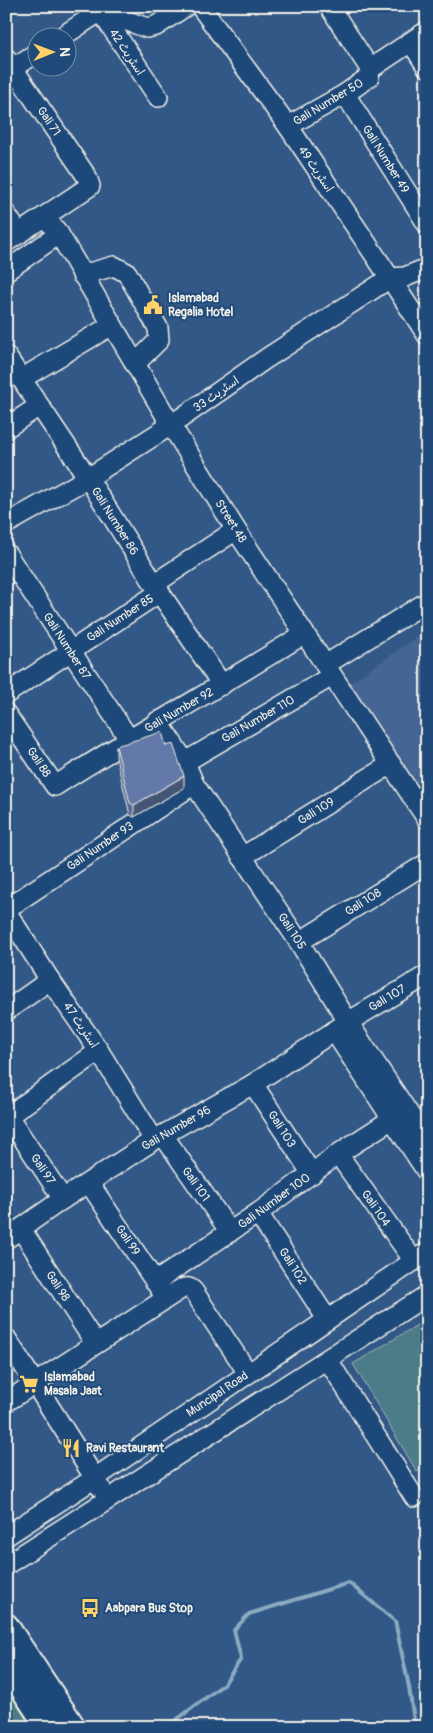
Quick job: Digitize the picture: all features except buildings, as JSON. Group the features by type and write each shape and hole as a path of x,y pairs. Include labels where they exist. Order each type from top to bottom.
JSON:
{"main road":[{"path":"6,1626 73,1727"},
{"path":"6,1663 48,1727"}],"street":[{"path":"74,28 102,8 147,28 156,26 186,6"},
{"name":"اسٹریٹ 49","path":"200,6 288,126 427,335"},
{"path":"329,6 370,73"},
{"name":"اسٹریٹ 42","path":"102,8 158,97"},
{"name":"Gali Number 50","path":"288,126 345,94 427,31"},
{"path":"411,42 427,67"},
{"path":"10,70 28,58"},
{"name":"Gali 71","path":"10,70 87,176 90,186 46,217"},
{"name":"Gali Number 49","path":"345,94 427,224"},
{"path":"6,214 13,238 46,217"},
{"name":"Street 48","path":"46,217 236,530 427,819"},
{"path":"6,270 58,234"},
{"path":"82,275 114,266 127,273 158,328 158,340 135,364"},
{"name":"اسٹریٹ 33","path":"6,524 88,478 171,425 267,358 390,278 405,277 427,268"},
{"path":"21,379 112,325"},
{"name":"Gali Number 86","path":"6,356 88,478 157,588 222,685"},
{"path":"6,428 39,406"},
{"name":"Gali Number 85","path":"6,694 70,651 236,530"},
{"name":"Gali Number 87","path":"6,553 128,739"},
{"name":"Gali Number 110","path":"185,762 328,671 425,603"},
{"name":"Gali Number 92","path":"55,786 128,739 222,685 304,634"},
{"name":"Gali 88","path":"6,714 55,786"},
{"name":"Gali 105","path":"158,721 185,762 194,784 299,942 341,1026 423,1129"},
{"name":"Gali 109","path":"242,857 391,764"},
{"name":"Gali Number 93","path":"6,910 194,784"},
{"name":"Gali 108","path":"299,942 427,862"},
{"name":"اسٹریٹ 47","path":"6,910 50,980 158,1137"},
{"name":"Gali 107","path":"341,1026 427,974"},
{"path":"6,1011 50,980"},
{"path":"341,1026 392,1119 427,1172"},
{"name":"Gali Number 96","path":"14,1234 158,1137 253,1084 341,1026"},
{"path":"7,1115 99,1051"},
{"name":"Gali 103","path":"253,1084 312,1174"},
{"name":"Gali 97","path":"7,1115 12,1135 64,1199"},
{"name":"Gali Number 100","path":"156,1282 258,1213 338,1154 392,1119"},
{"name":"Gali 101","path":"158,1137 230,1232"},
{"name":"Gali 104","path":"338,1154 420,1257"},
{"name":"Gali 99","path":"89,1183 166,1298"},
{"name":"Gali 102","path":"258,1213 327,1319"},
{"name":"Gali 98","path":"14,1234 95,1343"},
{"name":"Muncipal Road","path":"6,1536 95,1478 420,1257"},
{"path":"6,1402 95,1343 166,1298 187,1287 191,1288 194,1292 248,1373"},
{"path":"6,1565 427,1295"},
{"path":"6,1338 109,1499"},
{"path":"328,1360 414,1497"}],"shaded area":[{"path":"427,630 427,807 346,686"}],"green space":[{"path":"427,1319 427,1465 417,1472 353,1364"},
{"path":"6,1679 38,1727 6,1727"}],"waterway":[{"path":"167,1727 224,1684 241,1659 234,1630 249,1614 349,1583 395,1621 409,1687 415,1727"}],"place":[{"name":"Islamabad Regalia Hotel","path":"153,305"},
{"name":"Islamabad Masala Jaat","path":"29,1384"},
{"name":"Ravi Restaurant","path":"71,1448"},
{"name":"Aabpara Bus Stop","path":"90,1608"}]}
